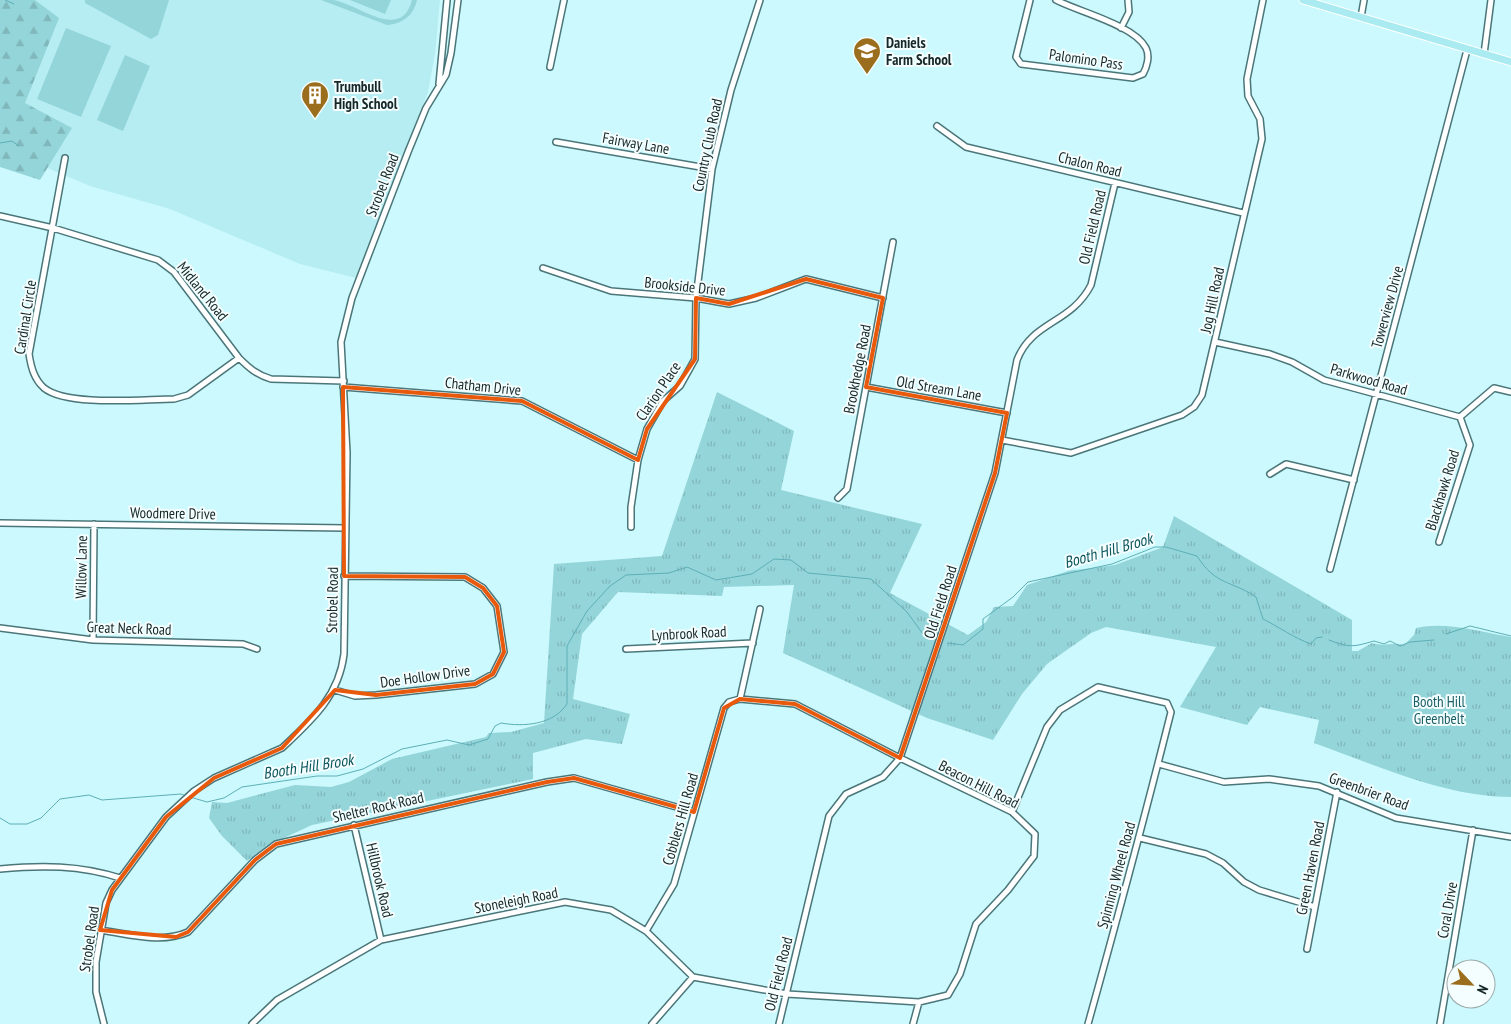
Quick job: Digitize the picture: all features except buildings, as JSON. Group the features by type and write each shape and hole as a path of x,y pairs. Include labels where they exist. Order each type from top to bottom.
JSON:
{"main road":[{"path":"1304,0 1511,62"}],"street":[{"name":"Strobel Road","path":"439,84 448,0"},
{"name":"Strobel Road","path":"104,1024 96,992 100,930 106,903 120,878 166,817 194,791 214,778 282,748 328,700 335,690 342,673 344,654 347,453 341,342 352,298 408,152 439,84 446,75 458,0"},
{"path":"550,66 564,0"},
{"name":"Country Club Road","path":"696,298 712,169 731,90 760,0"},
{"name":"Palomino Pass","path":"1030,0 1016,57 1021,64 1133,78 1143,74 1148,65 1147,49 1137,37 1059,1"},
{"path":"1121,28 1129,12 1128,0"},
{"name":"Jog Hill Road","path":"1002,440 1071,453 1182,415 1194,407 1202,395 1243,213 1262,139 1260,119 1248,96 1247,79 1263,0"},
{"path":"1361,17 1364,0"},
{"path":"1484,54 1491,0"},
{"path":"445,27 455,28"},
{"name":"Towerview Drive","path":"1330,569 1467,50"},
{"name":"Chalon Road","path":"937,126 966,147 1243,213"},
{"name":"Fairway Lane","path":"556,142 712,169"},
{"name":"Cardinal Circle","path":"65,158 54,228 29,354 31,371 44,388 58,396 76,400 174,399 188,395 239,358"},
{"name":"Old Field Road","path":"779,1024 829,816 846,794 882,778 900,758 995,473 1017,360 1022,346 1036,333 1071,312 1084,299 1091,285 1115,183"},
{"name":"Midland Road","path":"0,216 54,228 158,260 174,272 251,371 271,380 343,384"},
{"name":"Brookhedge Road","path":"838,498 847,489 893,242"},
{"name":"Brookside Drive","path":"543,268 612,292 696,298 729,304 756,298 806,279 883,298"},
{"name":"Clarion Place","path":"631,527 631,507 638,460 646,429 663,402 680,386 695,359 696,298"},
{"name":"Parkwood Road","path":"1215,342 1270,354 1292,362 1324,380 1377,396 1460,416"},
{"name":"Chatham Drive","path":"343,384 522,400 638,460"},
{"name":"Old Stream Lane","path":"866,387 1007,413"},
{"path":"1460,416 1494,388 1511,392"},
{"name":"Blackhawk Road","path":"1439,542 1470,444 1460,416"},
{"path":"1270,474 1286,464 1354,480"},
{"name":"Woodmere Drive","path":"0,523 346,528"},
{"name":"Willow Lane","path":"93,640 94,524"},
{"name":"Doe Hollow Drive","path":"335,690 355,696 475,684 493,674 504,652 497,606 483,588 465,577 344,576"},
{"path":"740,699 760,609"},
{"name":"Great Neck Road","path":"0,628 93,640 242,644 256,649"},
{"name":"Lynbrook Road","path":"626,649 753,643"},
{"name":"Spinning Wheel Road","path":"1012,812 1047,726 1060,710 1098,687 1167,703 1171,712 1159,764 1146,805 1140,838 1088,1024"},
{"name":"Beacon Hill Road","path":"740,699 796,704 900,758 1012,812 1035,834 1034,856 1008,890 976,924 960,974 948,995 919,1002 787,994"},
{"name":"Cobblers Hill Road","path":"646,931 674,884 724,708 729,702 740,699"},
{"name":"Greenbrier Road","path":"1159,764 1224,782 1278,780 1318,786 1337,792 1396,818 1511,837"},
{"name":"Shelter Rock Road","path":"100,930 162,939 176,938 188,932 255,860 276,844 547,782 574,778 694,812"},
{"name":"Green Haven Road","path":"1307,949 1337,792"},
{"name":"Hillbrook Road","path":"354,825 381,940"},
{"name":"Coral Drive","path":"1440,1024 1473,830"},
{"path":"1140,838 1206,854 1255,888 1315,907"},
{"path":"0,870 34,866 70,867 98,870 120,878"},
{"name":"Stoneleigh Road","path":"252,1024 277,1000 381,940 565,902 611,910 646,931 693,977"},
{"path":"652,1024 693,977 787,994"},
{"path":"913,1024 919,1002"}],"highlighted area":[{"path":"806,279 883,298 866,387 1007,413 995,473 900,758 795,704 740,699 724,708 694,812 574,778 547,782 276,844 255,860 188,932 176,937 100,930 112,890 166,817 214,778 282,748 335,690 376,695 475,684 493,674 504,652 497,606 483,588 465,577 344,576 343,387 522,401 638,460 647,429 695,359 696,298 729,304"}],"shaded area":[{"path":"0,0 440,0 435,54 428,92 356,278 300,264 170,209 90,186 31,161"}],"green space":[{"path":"0,0 35,0 59,18 25,103 72,128 40,180 0,167"},
{"path":"85,0 169,0 158,35 151,39 85,3"},
{"path":"321,0 333,0 388,20 398,19 406,12 412,0 417,0 416,5 407,18 398,23 387,25"},
{"path":"350,0 391,0 385,14"},
{"path":"66,28 111,46 81,117 37,99"},
{"path":"125,55 150,66 123,131 97,120"},
{"name":"Booth Hill Greenbelt","path":"717,392 794,431 781,490 922,524 890,593 968,635 986,622 994,607 1013,606 1027,585 1068,571 1115,565 1163,547 1174,516 1352,620 1352,651 1358,651 1372,643 1404,645 1414,635 1416,628 1427,626 1451,626 1511,637 1511,797 1486,796 1436,786 1386,770 1314,743 1319,720 1260,707 1247,725 1180,707 1216,647 1106,627 1091,633 1047,664 1022,694 993,740 927,718 783,653 794,585 724,587 722,596 618,592 582,634 573,699 630,714 622,744 586,739 533,753 533,779 312,825 273,843 247,861 222,836 209,818 212,802 227,803 295,785 331,787 349,782 392,759 486,737 489,733 511,732 544,723 554,564 662,556"}],"waterway":[{"path":"5,0 14,4"},
{"path":"0,143 12,141 19,146"},
{"name":"Booth Hill Brook","path":"948,643 963,645 983,629 983,619 1013,597 1028,582 1112,564 1155,547 1166,547 1197,556 1204,566 1217,578 1256,597 1263,619 1293,636 1311,644 1316,638 1322,637"},
{"name":"Booth Hill Brook","path":"190,797 207,802 224,798 242,787 317,776 337,776 363,769 402,749 447,740 469,745 488,739 495,726 501,723 519,725 537,723 554,716 567,704 567,646 587,611 610,586 626,575 669,573 687,567 716,580 752,574 774,559 791,560 808,573 871,579 907,612 923,634 934,639"},
{"name":"Booth Hill Brook","path":"1446,634 1470,626 1511,636"},
{"name":"Booth Hill Brook","path":"1329,640 1352,646 1374,641 1384,644 1390,641 1400,646 1410,642 1434,640"},
{"name":"Booth Hill Brook","path":"0,818 10,824 27,824 41,818 60,799 89,795 102,800 181,794 186,796"}],"place":[{"name":"Daniels Farm School","path":"867,75"},
{"name":"Trumbull High School","path":"315,119"}]}
